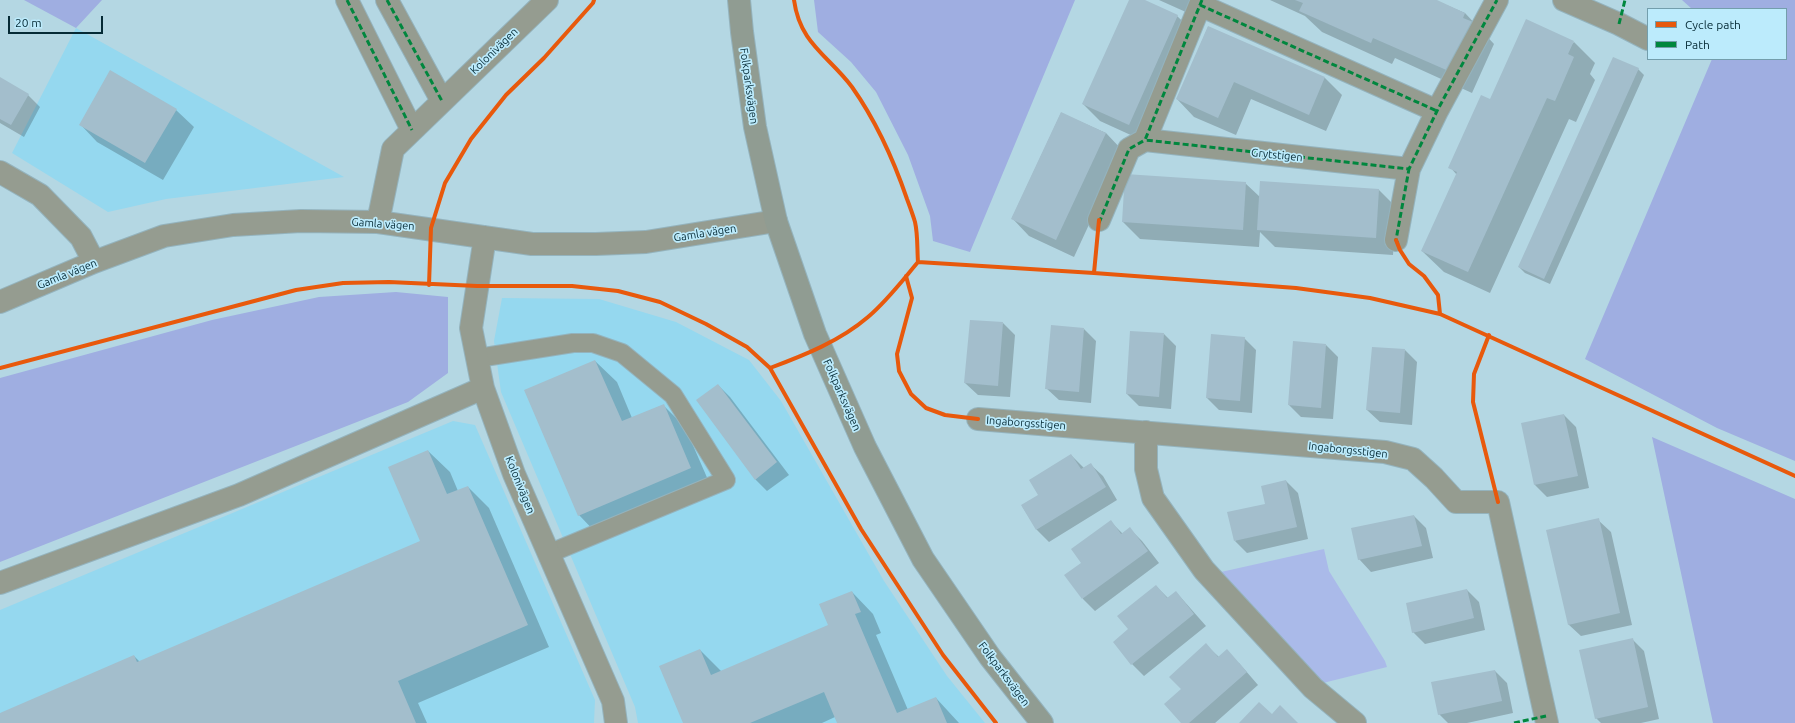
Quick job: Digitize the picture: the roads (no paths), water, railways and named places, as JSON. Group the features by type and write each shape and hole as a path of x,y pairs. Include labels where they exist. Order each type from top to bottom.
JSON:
{"main road":[{"name":"Folkparksvägen","path":"739,0 755,127 776,221 815,334 865,447 923,559 990,657 1042,723"}],"street":[{"path":"347,0 412,130"},
{"path":"387,0 442,101"},
{"name":"Kolonivägen","path":"378,222 393,149 547,0"},
{"path":"1396,240 1409,169 1437,111 1497,0"},
{"path":"1564,0 1619,24 1647,38"},
{"path":"1099,220 1129,149 1145,140 1201,3 1437,111"},
{"name":"Grytstigen","path":"1145,140 1409,169"},
{"path":"0,172 40,195 81,237 94,262"},
{"name":"Gamla vägen","path":"0,302 94,262 164,236 233,225 301,221 378,222 532,244 596,244 646,242 776,221"},
{"name":"Kolonivägen","path":"485,237 471,328 483,388 514,474 613,700 616,723"},
{"path":"0,583 239,495 483,388"},
{"name":"Ingaborgsstigen","path":"978,419 1384,452 1413,459 1434,478 1456,502 1498,502 1547,723"},
{"path":"1146,432 1146,468 1153,498 1204,570 1313,688 1356,723"}],"lane":[{"path":"478,358 573,343 592,343 622,353 673,395 726,480 548,554"}]}
